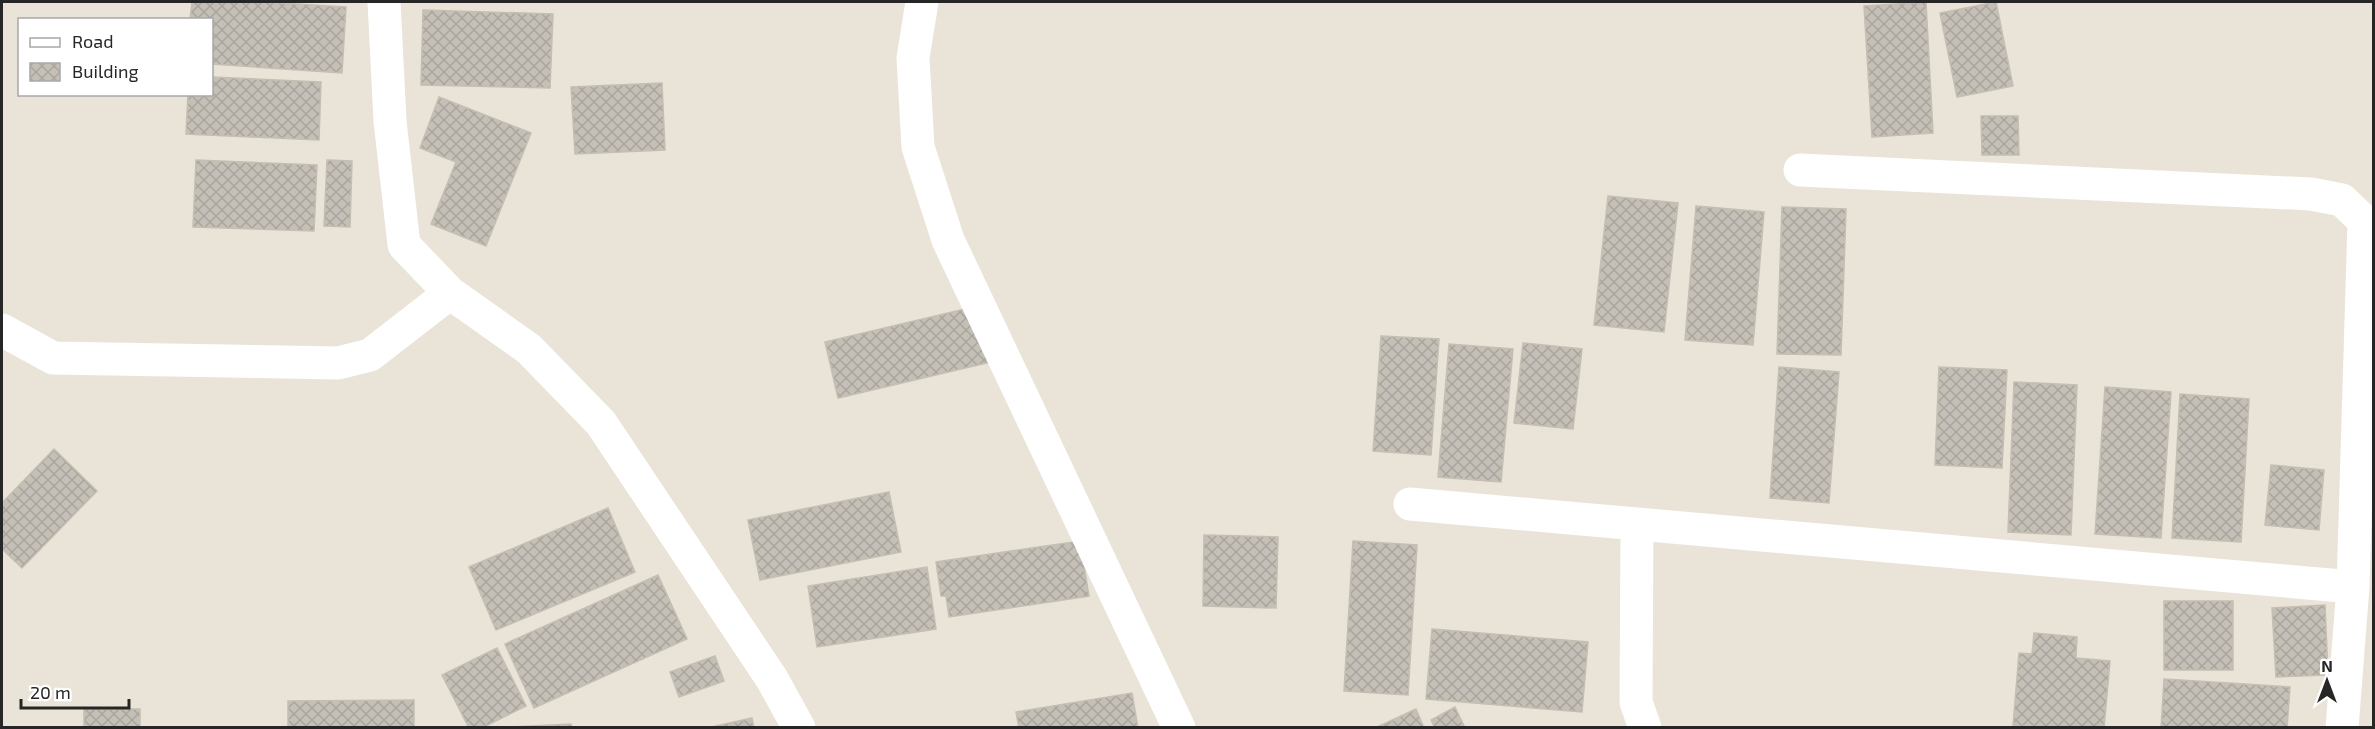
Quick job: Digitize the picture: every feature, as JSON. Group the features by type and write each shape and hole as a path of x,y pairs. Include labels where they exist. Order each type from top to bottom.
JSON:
{"street":[{"path":"384,2 390,121 404,245 450,292 529,349 601,423 772,680 798,728"},
{"path":"922,2 913,58 918,147 948,240 1179,728"},
{"path":"1800,170 2312,194 2342,200 2364,221 2353,587 2342,728"},
{"path":"2,330 53,358 338,363 370,356 450,292"},
{"path":"1410,504 2353,587"},
{"path":"1637,524 1636,702 1645,728"}],"building":[{"path":"192,2 264,2 346,7 342,73 213,64 213,18 190,18"},
{"path":"1926,2 1933,133 1872,137 1864,6"},
{"path":"1996,2 2013,86 1957,97 1940,13"},
{"path":"423,10 553,14 550,88 421,85"},
{"path":"213,77 321,82 319,140 186,134 188,96 213,96"},
{"path":"662,83 665,150 575,154 571,87"},
{"path":"439,97 531,133 486,246 431,224 456,162 420,148"},
{"path":"1981,116 2018,116 2019,155 1982,155"},
{"path":"196,160 317,165 314,231 193,227"},
{"path":"327,160 352,161 350,227 324,226"},
{"path":"1608,196 1678,203 1664,332 1594,325"},
{"path":"1696,206 1764,212 1753,345 1685,340"},
{"path":"1782,207 1846,209 1841,355 1777,354"},
{"path":"978,306 991,362 838,398 825,342"},
{"path":"1381,336 1439,339 1431,455 1373,451"},
{"path":"1523,343 1582,349 1573,429 1514,423"},
{"path":"1449,344 1513,349 1501,482 1438,477"},
{"path":"1779,367 1839,372 1829,503 1770,498"},
{"path":"1939,367 2007,370 2002,468 1935,465"},
{"path":"2014,382 2077,385 2071,535 2008,532"},
{"path":"2105,387 2171,392 2161,538 2095,534"},
{"path":"2180,394 2249,399 2241,542 2172,538"},
{"path":"54,449 97,491 22,568 2,549 2,503"},
{"path":"2271,465 2324,470 2319,530 2265,525"},
{"path":"889,492 901,552 760,580 748,520"},
{"path":"608,508 635,572 496,630 469,567"},
{"path":"1204,535 1278,537 1276,608 1203,606"},
{"path":"1080,541 1089,596 949,617 946,596 941,596 936,562"},
{"path":"1353,541 1417,545 1408,695 1344,691"},
{"path":"927,567 936,629 817,647 808,586"},
{"path":"658,575 687,639 534,708 505,644"},
{"path":"2164,601 2233,601 2233,670 2164,670"},
{"path":"2325,605 2328,675 2276,677 2272,608"},
{"path":"1432,629 1588,642 1582,712 1426,699"},
{"path":"2034,633 2077,637 2076,658 2110,661 2104,728 2013,726 2019,653 2032,654"},
{"path":"497,648 526,706 482,728 469,728 442,675"},
{"path":"715,656 724,681 679,697 670,672"},
{"path":"2164,679 2290,687 2287,728 2161,728"},
{"path":"1132,693 1138,728 1019,728 1016,712"},
{"path":"414,700 414,728 288,728 288,701"},
{"path":"1455,707 1465,728 1435,728 1431,720"},
{"path":"84,709 140,709 140,728 84,728"},
{"path":"1416,709 1424,728 1375,728"},
{"path":"752,718 754,728 707,728"},
{"path":"571,724 572,728 511,728 511,727"}]}
